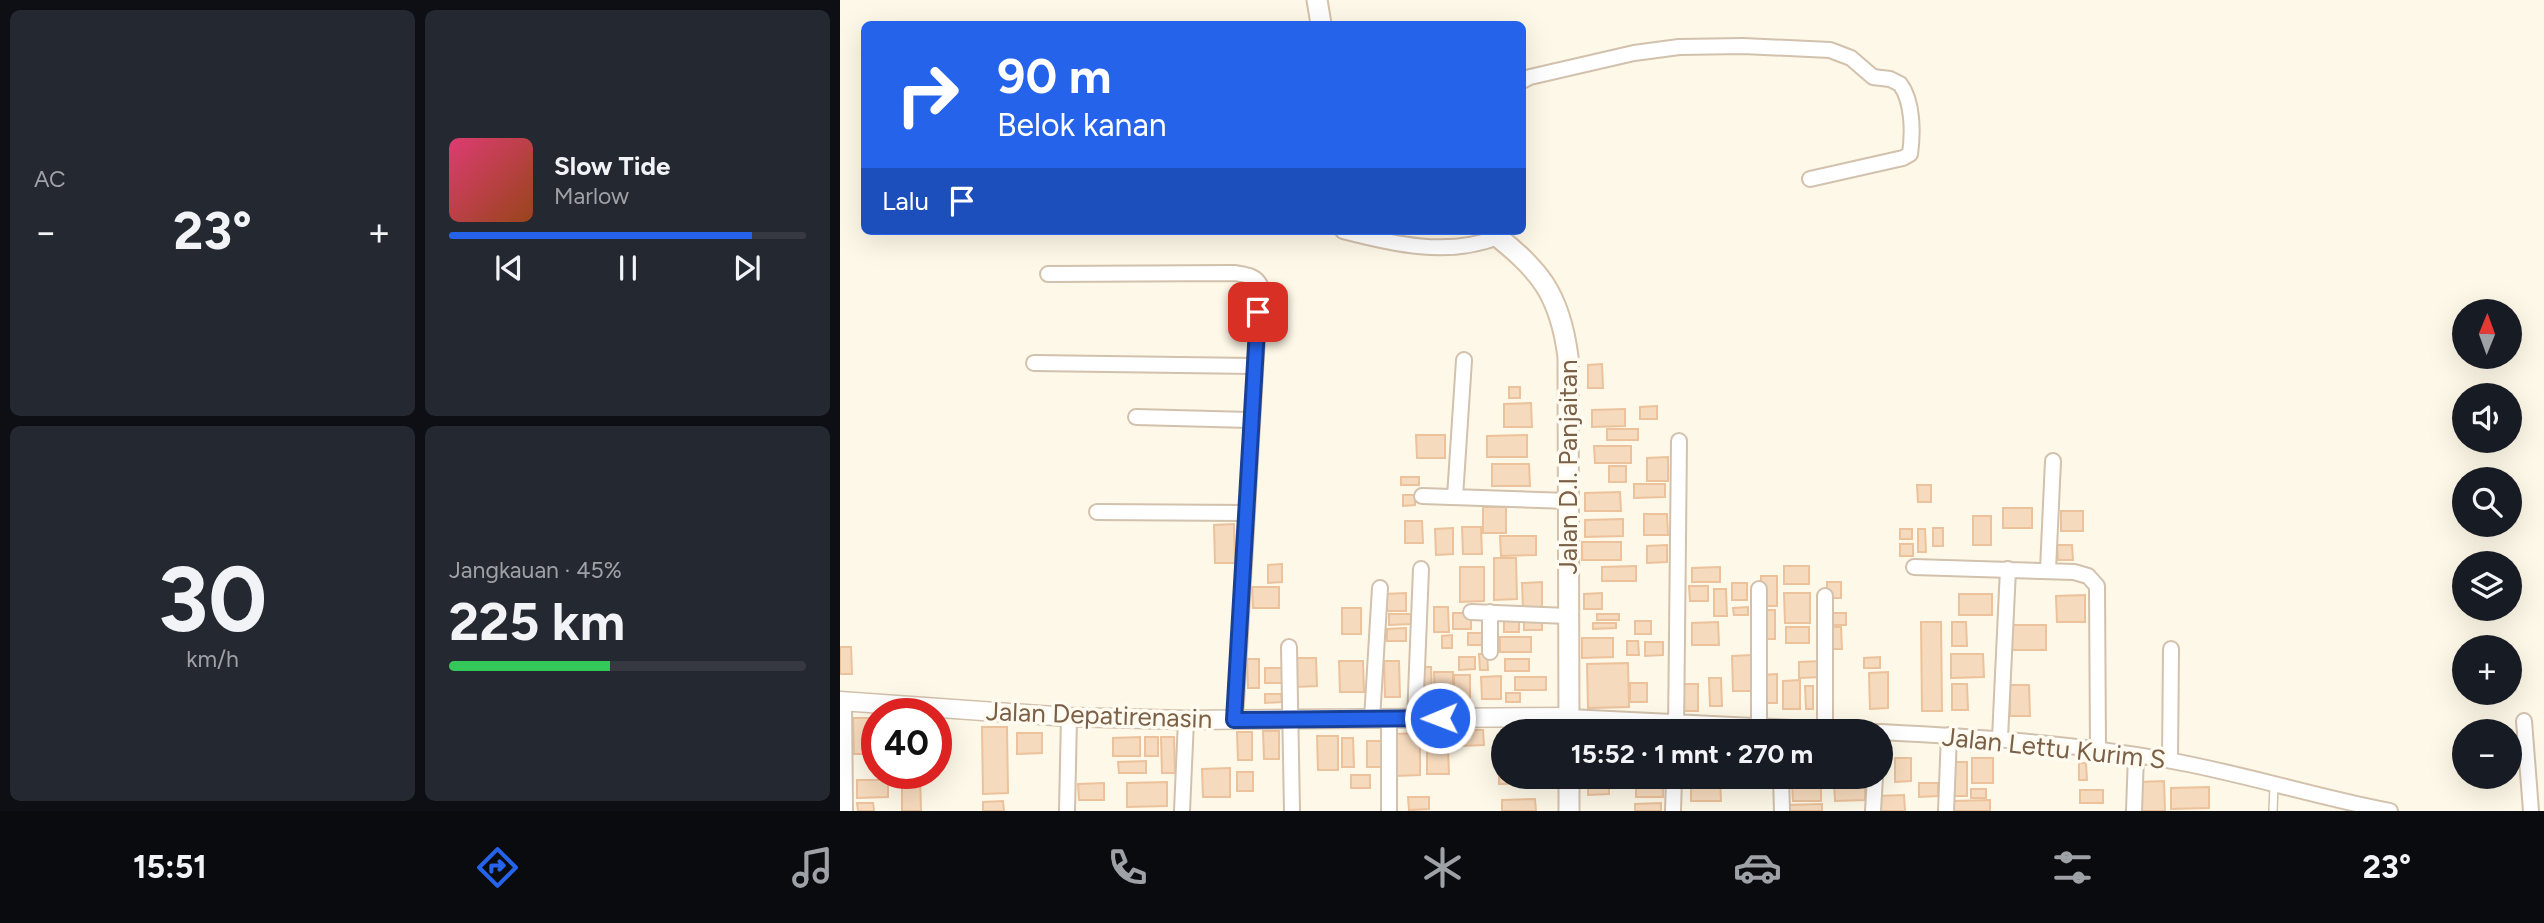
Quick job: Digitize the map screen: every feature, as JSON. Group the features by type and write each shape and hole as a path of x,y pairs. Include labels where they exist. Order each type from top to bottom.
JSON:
{"main road":[{"path":"1317,0 1320,21"},
{"name":"Jalan D.I. Panjaitan","path":"1495,235 1522,255 1540,276 1564,326 1568,357 1569,719"},
{"path":"1569,789 1569,811"}],"street":[{"path":"1526,78 1634,53 1679,47 1743,46 1829,50 1850,58 1873,77 1890,79 1900,84 1908,102 1912,139 1910,154 1903,158 1810,179"},
{"path":"1360,235 1413,247 1482,244 1493,235"},
{"path":"1048,274 1249,275 1260,285 1253,366 1234,720"},
{"path":"1455,497 1464,360"},
{"path":"1034,363 1253,366"},
{"path":"1136,417 1250,420"},
{"path":"1676,719 1679,441"},
{"path":"2048,570 2053,461"},
{"path":"1422,496 1569,501"},
{"path":"1097,512 1245,513"},
{"path":"1914,567 2048,570 2088,576 2096,586 2098,749"},
{"path":"1415,718 1421,569"},
{"path":"2000,738 2008,569"},
{"path":"1380,588 1380,719 1389,811"},
{"path":"1759,589 1759,719"},
{"path":"1825,596 1825,719"},
{"path":"1471,611 1569,616"},
{"path":"1490,612 1490,652"},
{"path":"1289,647 1288,720 1292,811"},
{"path":"2170,760 2171,649"},
{"path":"842,701 845,811"},
{"name":"Jalan Depatirenasin","path":"842,701 1069,717 1186,720 1415,718 1491,721"},
{"path":"1067,811 1069,717"},
{"path":"1182,811 1186,720"},
{"path":"2524,721 2531,811"},
{"name":"Jalan Lettu Kurim S","path":"1893,733 2000,738 2170,760 2390,811"},
{"path":"1946,811 1949,735"},
{"path":"2134,811 2136,755"},
{"path":"1673,811 1674,789"},
{"path":"1781,789 1782,811"},
{"path":"1873,811 1874,789"}],"lane":[{"path":"2273,811 2274,786"}],"building":[{"path":"1602,364 1603,388 1588,388 1588,365"},
{"path":"1509,387 1520,387 1520,398 1509,398"},
{"path":"1531,403 1532,427 1504,427 1504,404"},
{"path":"1657,406 1657,419 1640,419 1640,407"},
{"path":"1625,409 1625,426 1592,427 1592,410"},
{"path":"1607,429 1638,429 1638,440 1607,440"},
{"path":"1416,435 1445,435 1445,458 1417,458"},
{"path":"1527,435 1527,457 1487,457 1487,436"},
{"path":"1594,446 1631,446 1631,463 1595,463"},
{"path":"1668,457 1668,481 1647,481 1647,458"},
{"path":"1492,464 1529,464 1530,486 1492,486"},
{"path":"1609,466 1626,466 1626,482 1609,482"},
{"path":"1401,477 1419,477 1419,485 1401,485"},
{"path":"1634,484 1665,484 1665,497 1634,498"},
{"path":"1917,485 1931,485 1931,502 1918,502"},
{"path":"1620,492 1621,511 1585,511 1585,493"},
{"path":"1403,495 1415,495 1415,505 1403,506"},
{"path":"1483,507 1506,507 1506,533 1483,533"},
{"path":"2003,508 2032,508 2032,528 2003,528"},
{"path":"2061,511 2083,511 2083,531 2061,531"},
{"path":"1644,514 1667,514 1668,535 1644,535"},
{"path":"1973,516 1991,516 1991,545 1973,545"},
{"path":"1623,519 1623,536 1585,537 1585,520"},
{"path":"1405,521 1422,521 1423,543 1405,543"},
{"path":"1234,524 1235,563 1215,563 1214,525"},
{"path":"1462,527 1481,527 1482,554 1463,554"},
{"path":"1453,528 1453,554 1436,555 1435,529"},
{"path":"1933,528 1943,528 1943,546 1933,546"},
{"path":"1900,529 1912,529 1912,539 1900,539"},
{"path":"1918,529 1925,529 1926,552 1918,552"},
{"path":"1500,536 1536,536 1536,555 1501,556"},
{"path":"1582,542 1621,542 1621,560 1582,560"},
{"path":"1900,544 1913,544 1913,556 1900,556"},
{"path":"1667,545 1667,562 1647,563 1647,546"},
{"path":"2057,545 2072,545 2073,560 2058,560"},
{"path":"1494,558 1516,558 1517,599 1494,600"},
{"path":"1282,564 1282,582 1268,583 1268,565"},
{"path":"1636,566 1636,581 1602,581 1602,567"},
{"path":"1784,566 1809,566 1809,584 1784,584"},
{"path":"1460,567 1484,567 1484,601 1460,602"},
{"path":"1720,567 1720,582 1692,582 1692,568"},
{"path":"1761,576 1777,576 1777,606 1761,606"},
{"path":"1542,582 1542,609 1523,609 1522,583"},
{"path":"1827,582 1841,582 1841,598 1827,598"},
{"path":"1732,583 1747,583 1747,600 1732,600"},
{"path":"1689,586 1708,586 1708,601 1690,601"},
{"path":"1252,587 1279,587 1279,608 1253,608"},
{"path":"1714,589 1726,589 1727,616 1714,616"},
{"path":"1406,593 1406,611 1385,611 1385,594"},
{"path":"1602,593 1602,609 1584,609 1584,594"},
{"path":"1784,593 1810,593 1810,623 1785,623"},
{"path":"1959,594 1992,594 1992,615 1959,615"},
{"path":"2085,595 2085,622 2057,622 2056,596"},
{"path":"1434,607 1448,607 1449,632 1434,632"},
{"path":"1748,607 1748,615 1734,615 1733,608"},
{"path":"1342,608 1361,608 1361,634 1342,634"},
{"path":"1761,610 1775,610 1775,639 1762,639"},
{"path":"1453,613 1471,613 1471,629 1453,629"},
{"path":"1827,613 1846,613 1846,625 1827,625"},
{"path":"1389,614 1411,614 1411,624 1389,625"},
{"path":"1597,614 1619,614 1619,620 1597,620"},
{"path":"1504,616 1519,616 1519,632 1504,632"},
{"path":"1542,616 1542,630 1524,630 1524,617"},
{"path":"1635,621 1651,621 1651,634 1635,634"},
{"path":"1718,622 1719,645 1692,645 1692,623"},
{"path":"1921,622 1941,622 1942,711 1922,711"},
{"path":"1952,622 1966,622 1967,646 1952,646"},
{"path":"1593,623 1616,623 1616,628 1593,629"},
{"path":"2008,625 2046,625 2046,650 2008,650"},
{"path":"1786,627 1809,627 1809,643 1786,643"},
{"path":"1827,627 1841,627 1842,649 1827,649"},
{"path":"1406,628 1406,641 1387,641 1387,629"},
{"path":"1468,633 1482,633 1482,645 1468,645"},
{"path":"1452,635 1452,648 1442,648 1442,636"},
{"path":"1500,637 1531,637 1531,652 1500,652"},
{"path":"1582,638 1613,638 1613,657 1582,658"},
{"path":"1627,641 1638,641 1639,655 1627,655"},
{"path":"1645,642 1663,642 1663,655 1645,656"},
{"path":"840,647 851,647 852,674 840,674"},
{"path":"1479,654 1487,654 1488,670 1480,670"},
{"path":"1951,654 1983,654 1984,677 1951,678"},
{"path":"1752,655 1752,691 1733,691 1732,656"},
{"path":"1459,657 1475,657 1475,669 1459,670"},
{"path":"1880,657 1880,668 1864,668 1864,658"},
{"path":"1294,658 1316,658 1317,686 1294,687"},
{"path":"1247,659 1259,659 1259,688 1248,688"},
{"path":"1505,659 1529,659 1529,671 1505,671"},
{"path":"1339,661 1363,661 1364,692 1340,692"},
{"path":"1384,661 1399,661 1400,697 1385,697"},
{"path":"1823,661 1823,677 1799,678 1799,662"},
{"path":"1628,663 1629,707 1588,708 1587,664"},
{"path":"1420,667 1431,667 1432,693 1421,693"},
{"path":"1265,668 1284,668 1284,683 1265,683"},
{"path":"1434,672 1453,672 1453,695 1435,696"},
{"path":"1888,672 1888,708 1870,709 1869,673"},
{"path":"1777,674 1777,703 1761,703 1761,675"},
{"path":"1454,675 1470,675 1470,698 1454,698"},
{"path":"1501,676 1501,699 1482,699 1481,677"},
{"path":"1515,677 1546,677 1546,690 1515,690"},
{"path":"1709,678 1721,678 1722,706 1710,706"},
{"path":"1800,680 1800,709 1783,709 1783,681"},
{"path":"1630,683 1647,683 1647,702 1630,702"},
{"path":"1681,684 1698,684 1698,711 1681,711"},
{"path":"1952,684 1967,684 1968,710 1952,710"},
{"path":"2010,685 2029,685 2030,716 2010,716"},
{"path":"1805,686 1813,686 1813,709 1806,709"},
{"path":"1506,693 1520,693 1520,702 1506,702"},
{"path":"1265,694 1281,694 1282,702 1265,703"},
{"path":"853,718 861,718 861,754 854,754"},
{"path":"982,727 1007,727 1008,793 983,794"},
{"path":"1459,730 1483,730 1484,745 1459,746"},
{"path":"1263,731 1279,731 1279,759 1264,759"},
{"path":"1237,732 1252,732 1252,760 1238,760"},
{"path":"1017,733 1042,733 1042,753 1017,754"},
{"path":"1420,733 1420,775 1395,776 1394,734"},
{"path":"1317,736 1338,736 1338,770 1318,770"},
{"path":"1140,737 1140,756 1113,756 1113,738"},
{"path":"1145,737 1158,737 1158,756 1145,756"},
{"path":"1161,737 1174,737 1175,773 1162,773"},
{"path":"1342,738 1353,738 1354,767 1342,767"},
{"path":"1367,741 1383,741 1383,767 1367,767"},
{"path":"1427,749 1448,749 1449,774 1427,774"},
{"path":"1895,758 1911,758 1911,781 1895,782"},
{"path":"1972,758 1993,758 1993,783 1972,783"},
{"path":"1146,761 1146,773 1119,773 1118,762"},
{"path":"1950,762 1967,762 1967,796 1950,796"},
{"path":"2079,763 2086,763 2087,780 2079,780"},
{"path":"1230,768 1230,797 1203,797 1202,769"},
{"path":"1237,772 1253,772 1253,791 1237,791"},
{"path":"1351,775 1370,775 1370,788 1351,788"},
{"path":"857,780 861,780 861,789 888,789 888,797 857,798"},
{"path":"2164,781 2165,811 2139,811 2138,782"},
{"path":"1167,782 1167,806 1127,807 1127,783"},
{"path":"1104,783 1104,800 1079,800 1078,784"},
{"path":"1919,783 1938,783 1938,796 1919,797"},
{"path":"2209,787 2209,808 2171,809 2171,788"},
{"path":"902,789 920,789 921,811 902,811"},
{"path":"1588,789 1609,789 1609,794 1588,795"},
{"path":"1636,789 1663,789 1663,797 1636,797"},
{"path":"1691,789 1720,789 1721,801 1691,801"},
{"path":"1792,789 1821,789 1821,801 1793,801"},
{"path":"1834,789 1865,789 1865,800 1835,801"},
{"path":"1971,789 1986,789 1986,798 1971,798"},
{"path":"2080,790 2103,790 2103,803 2080,803"},
{"path":"1904,795 1905,811 1878,811 1877,796"},
{"path":"1408,797 1429,797 1429,809 1409,810"},
{"path":"1535,799 1536,811 1502,811 1502,800"},
{"path":"1990,800 1990,811 1953,811 1953,801"},
{"path":"1003,801 1004,811 983,811 983,802"},
{"path":"857,803 873,803 874,811 858,811"},
{"path":"1661,803 1661,811 1635,811 1635,804"},
{"path":"1822,804 1822,811 1787,811 1787,805"}],"route":[{"path":"1258,312 1234,720 1440,718"}]}
